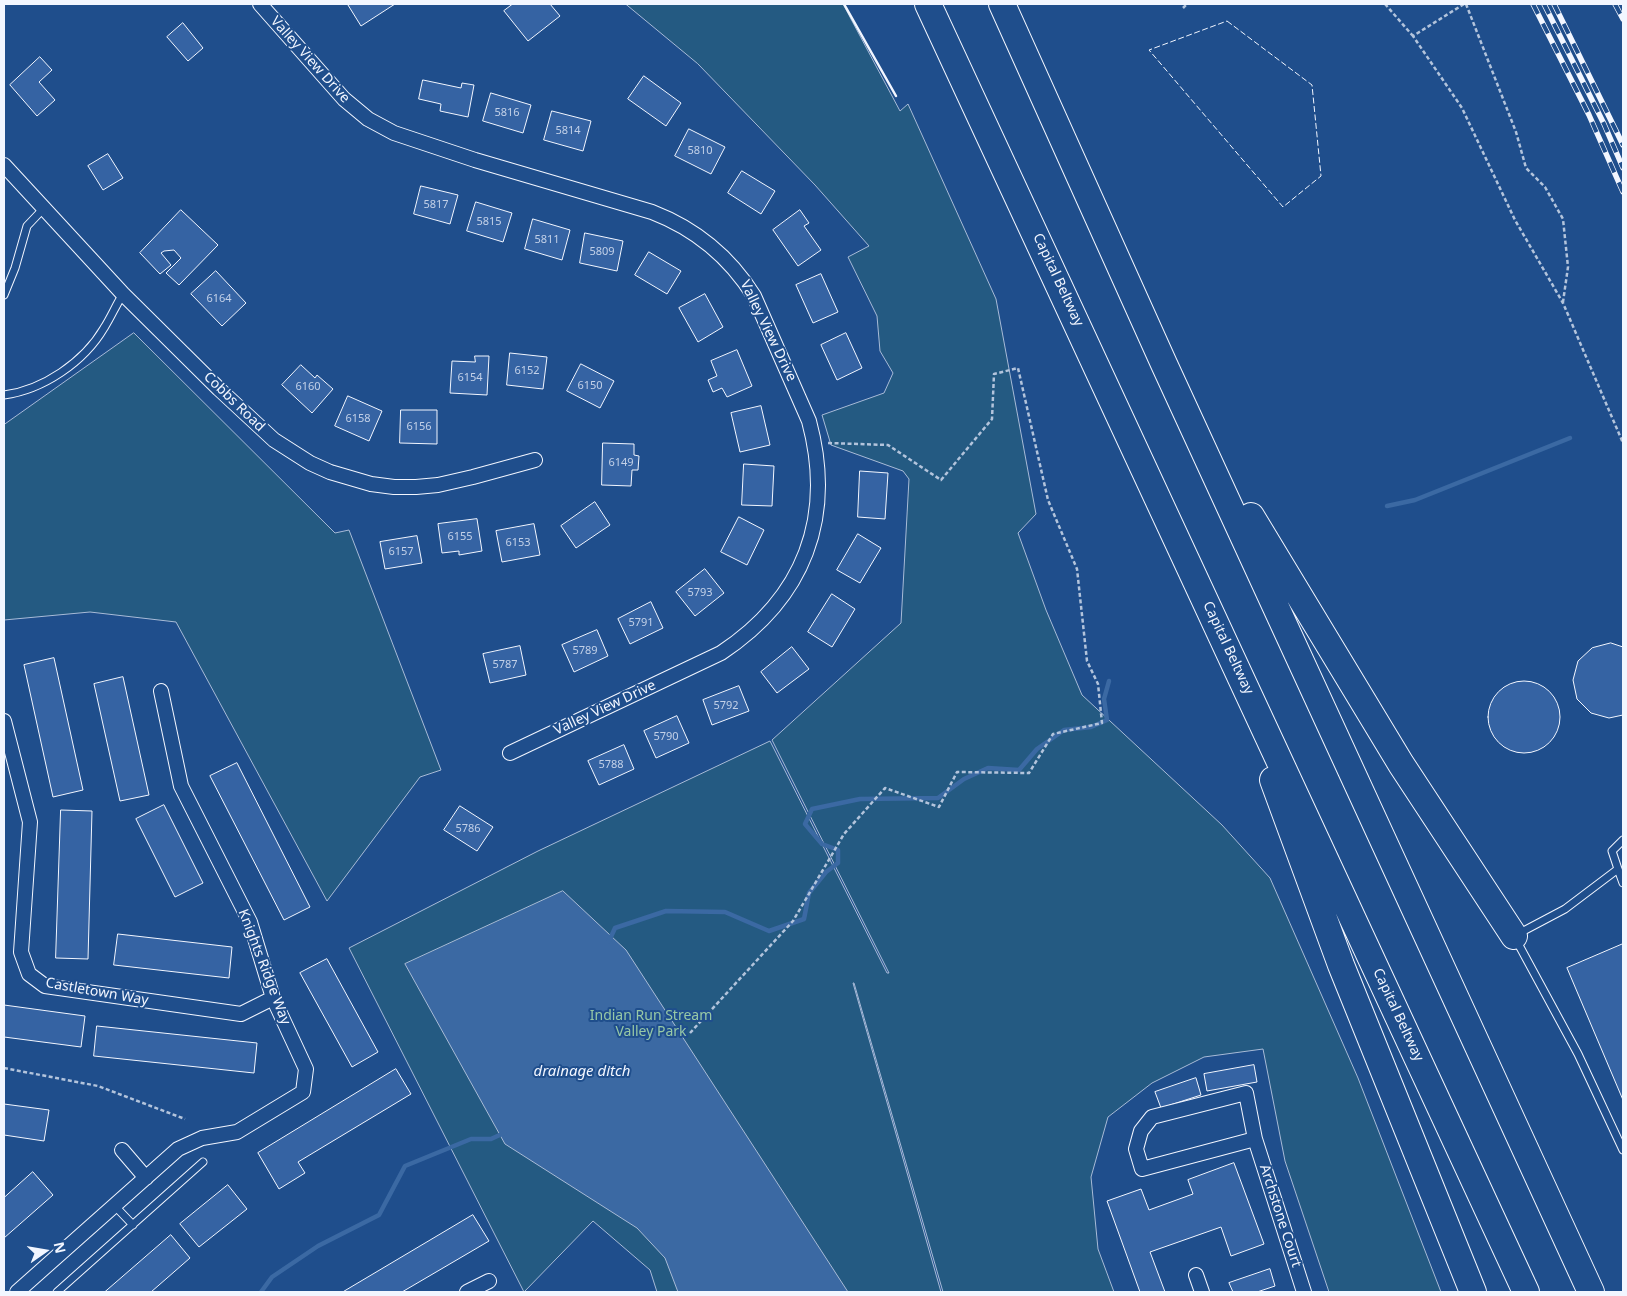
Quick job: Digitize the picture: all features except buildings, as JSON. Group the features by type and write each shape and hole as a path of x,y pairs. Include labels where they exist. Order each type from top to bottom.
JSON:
{"highway":[{"name":"Capital Beltway","path":"928,4 1207,601 1526,1292"},
{"path":"1002,4 1164,364 1591,1292"},
{"path":"1164,364 1265,540 1401,764 1514,936"},
{"path":"1207,601 1341,965 1473,1292"}],"street":[{"name":"Valley View Drive","path":"260,4 344,100 368,118 394,133 476,160 652,212 680,224 702,238 731,264 754,296 809,421 815,443 819,490 811,539 792,583 762,621 721,653 510,753"},
{"name":"Cobbs Road","path":"4,165 123,294 274,440 296,456 330,472 371,484 394,487 438,485 535,460"},
{"name":"Knights Ridge Way","path":"17,1292 178,1149 202,1138 237,1132 303,1092 306,1070 273,998 250,922 181,786 160,691"},
{"name":"Castletown Way","path":"4,721 30,822 21,952 29,974 45,986 241,1014 273,998"},
{"name":"Archstone Court","path":"1255,1139 1142,1169 1136,1149 1141,1130 1152,1117 1246,1093 1255,1139 1304,1292"},
{"path":"122,1150 146,1178"},
{"path":"1196,1275 1202,1292"},
{"path":"467,1292 489,1280"}],"lane":[{"path":"4,295 15,268 27,226 44,208"},
{"path":"4,395 37,385 69,366 98,338 123,294"},
{"path":"1623,840 1612,851 1623,883"},
{"path":"1618,869 1565,909 1514,936 1578,1054 1623,1150"},
{"path":"57,1292 203,1162"},
{"path":"114,1205 133,1225"}],"path":[{"path":"1183,8 1187,4"},
{"path":"1385,4 1413,36 1462,108 1515,220 1563,303 1623,443"},
{"path":"1413,36 1465,4 1516,132 1526,168 1545,187 1563,219 1568,267 1563,303"},
{"path":"690,1033 793,921 844,834 885,788 939,807 957,772 1029,773 1053,734 1102,723 1098,684 1087,661 1078,570 1048,500 1018,368 994,374 992,419 941,480 888,445 815,443"},
{"path":"4,1068 98,1086 185,1119"}],"green space":[{"name":"Indian Run Stream Valley Park","path":"626,4 843,4 900,111 908,104 996,299 1036,514 1018,533 1046,610 1082,695 1222,825 1270,878 1358,1078 1441,1292 1329,1292 1285,1161 1263,1049 1204,1057 1152,1083 1108,1117 1091,1177 1098,1249 1114,1292 943,1292 853,983 941,1292 657,1292 650,1270 593,1221 524,1292 349,948 538,851 770,741 887,973 889,973 772,740 901,623 909,479 903,471 831,445 822,415 884,393 893,373 880,351 877,316 848,257 869,246 815,185 698,64"},
{"path":"134,333 335,533 349,530 441,770 420,777 327,901 176,622 90,612 4,620 4,425"}],"water":[{"name":"drainage ditch","path":"563,891 626,950 848,1292 678,1292 665,1258 637,1228 505,1144 405,964"}],"waterway":[{"path":"1387,506 1415,500 1570,438"},
{"path":"609,941 615,928 666,911 725,912 769,931 804,919 809,893 826,872 838,863 838,850 822,844 805,824 812,809 860,799 938,798 964,779 988,768 1019,770 1037,749 1064,730 1091,727 1107,720 1104,699 1109,681"},
{"path":"261,1292 272,1277 318,1246 379,1215 405,1166 471,1139 491,1139 504,1133"}],"railway":[{"path":"1533,4 1589,115 1623,192"},
{"path":"1544,4 1604,124 1623,168"},
{"path":"1554,4 1623,145"},
{"path":"1615,4 1623,19"}],"fence":[{"path":"1227,21 1312,85 1321,176 1283,207 1149,50 1227,21"}],"wall":[{"path":"844,4 896,96"}]}
